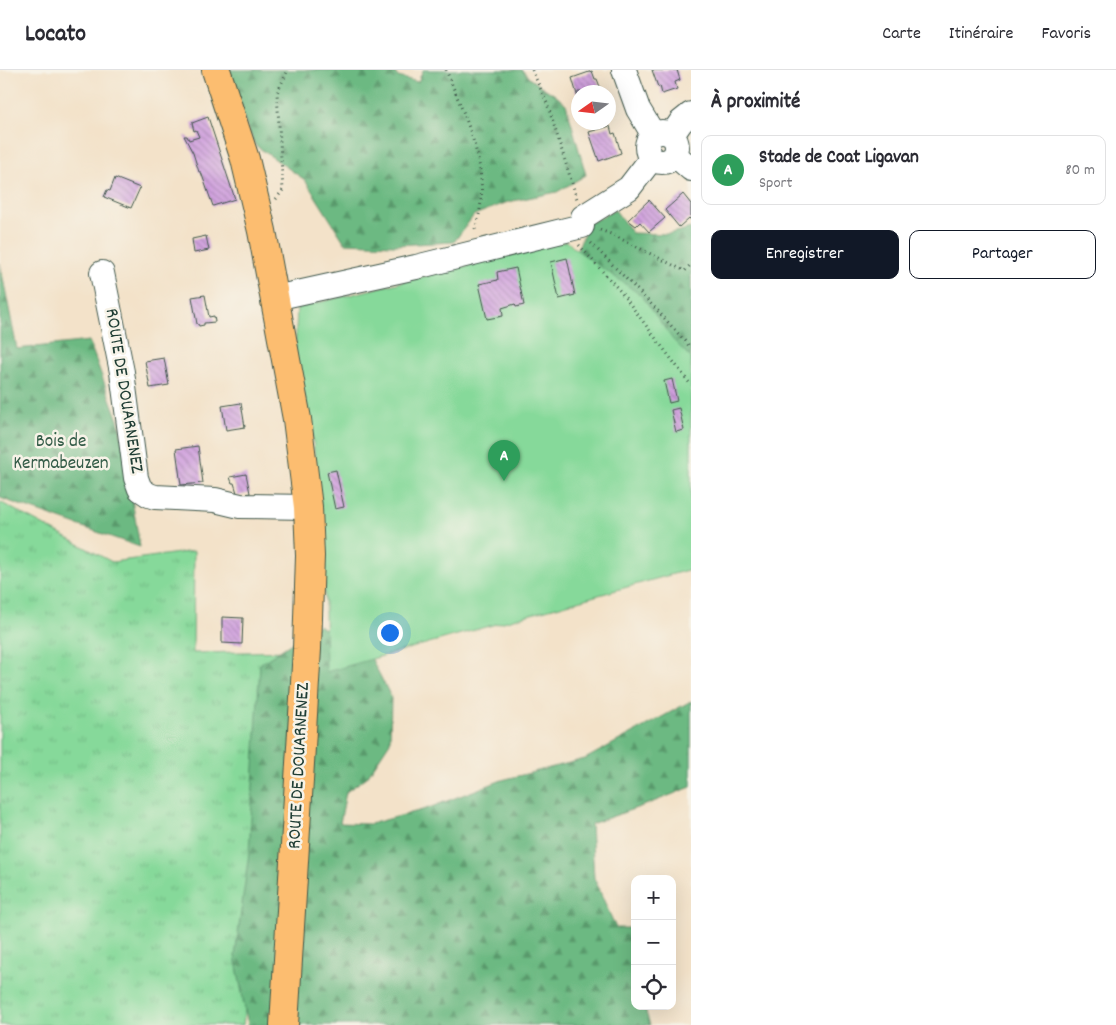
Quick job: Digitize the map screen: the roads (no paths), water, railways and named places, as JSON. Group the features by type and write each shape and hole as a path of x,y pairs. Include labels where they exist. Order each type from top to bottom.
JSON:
{"main road":[{"name":"ROUTE DE DOUARNENEZ","path":"216,70 245,159 256,205 298,419 308,507 310,556 307,649 284,1025"}],"street":[{"path":"624,70 638,109 673,148"},
{"path":"673,148 681,122 691,114"},
{"path":"275,298 416,267 579,225 629,188 652,158 647,150 650,137 673,148"},
{"name":"ROUTE DE DOUARNENEZ","path":"102,273 122,372 136,478 140,489 149,495 214,500 240,506 308,507"}],"place":[{"name":"Stade de Coat Ligavan","path":"504,481"}],"park label":[{"name":"Bois de Kermabeuzen","path":"61,453"}]}
